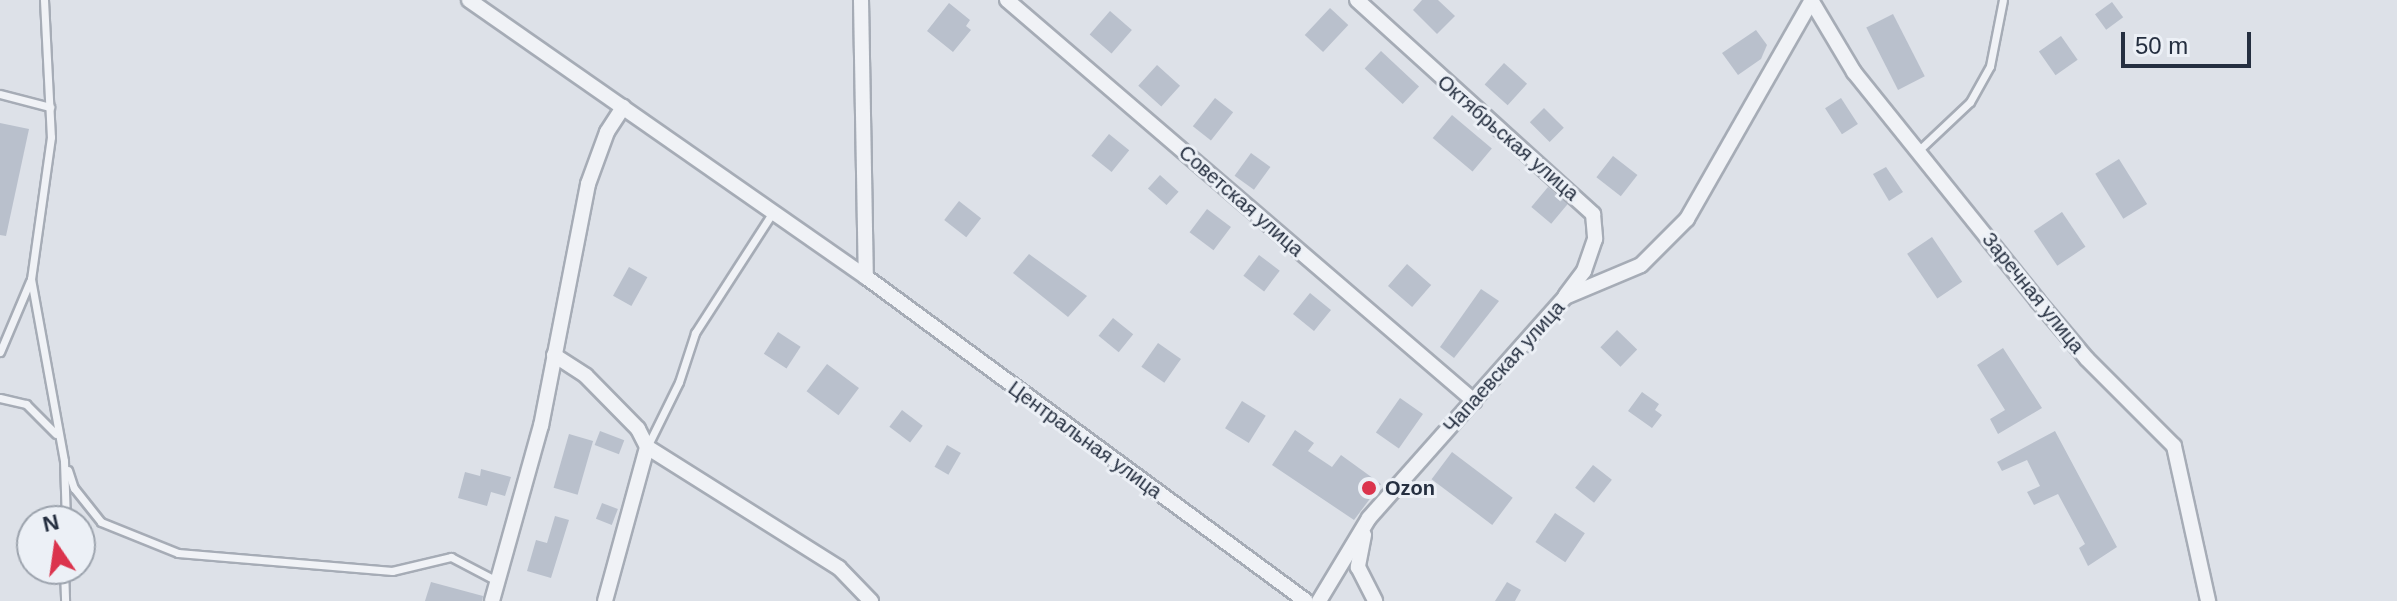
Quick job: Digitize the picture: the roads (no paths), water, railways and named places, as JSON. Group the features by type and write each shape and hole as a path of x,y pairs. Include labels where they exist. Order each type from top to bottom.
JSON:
{"street":[{"name":"Центральная улица","path":"469,0 866,277 1306,601"},
{"path":"861,0 866,277"},
{"name":"Советская улица","path":"1007,0 1474,401"},
{"name":"Октябрьская улица","path":"1357,0 1593,214 1595,239 1588,261 1565,297"},
{"name":"Чапаевская улица","path":"1319,601 1369,518 1565,297 1641,265 1687,219 1812,0"},
{"name":"Заречная улица","path":"1812,0 1854,72 1918,151 2087,359 2174,446 2208,601"},
{"path":"492,601 541,426 588,184 607,132 623,107"},
{"path":"554,355 586,376 638,429 647,447 839,568 871,601"},
{"path":"605,601 647,447"},
{"path":"1369,518 1358,567 1375,601"}],"lane":[{"path":"0,352 31,279 51,137 44,0"},
{"path":"1918,151 1970,102 1990,66 2003,0"},
{"path":"0,94 50,107"},
{"path":"647,447 679,382 695,333 773,212"},
{"path":"31,279 64,461 74,488 101,522 178,553 392,571 451,557 497,581"},
{"path":"0,398 26,404 50,424 60,442"},
{"path":"64,461 65,505"}],"place":[{"name":"Ozon","path":"1369,488"}]}
